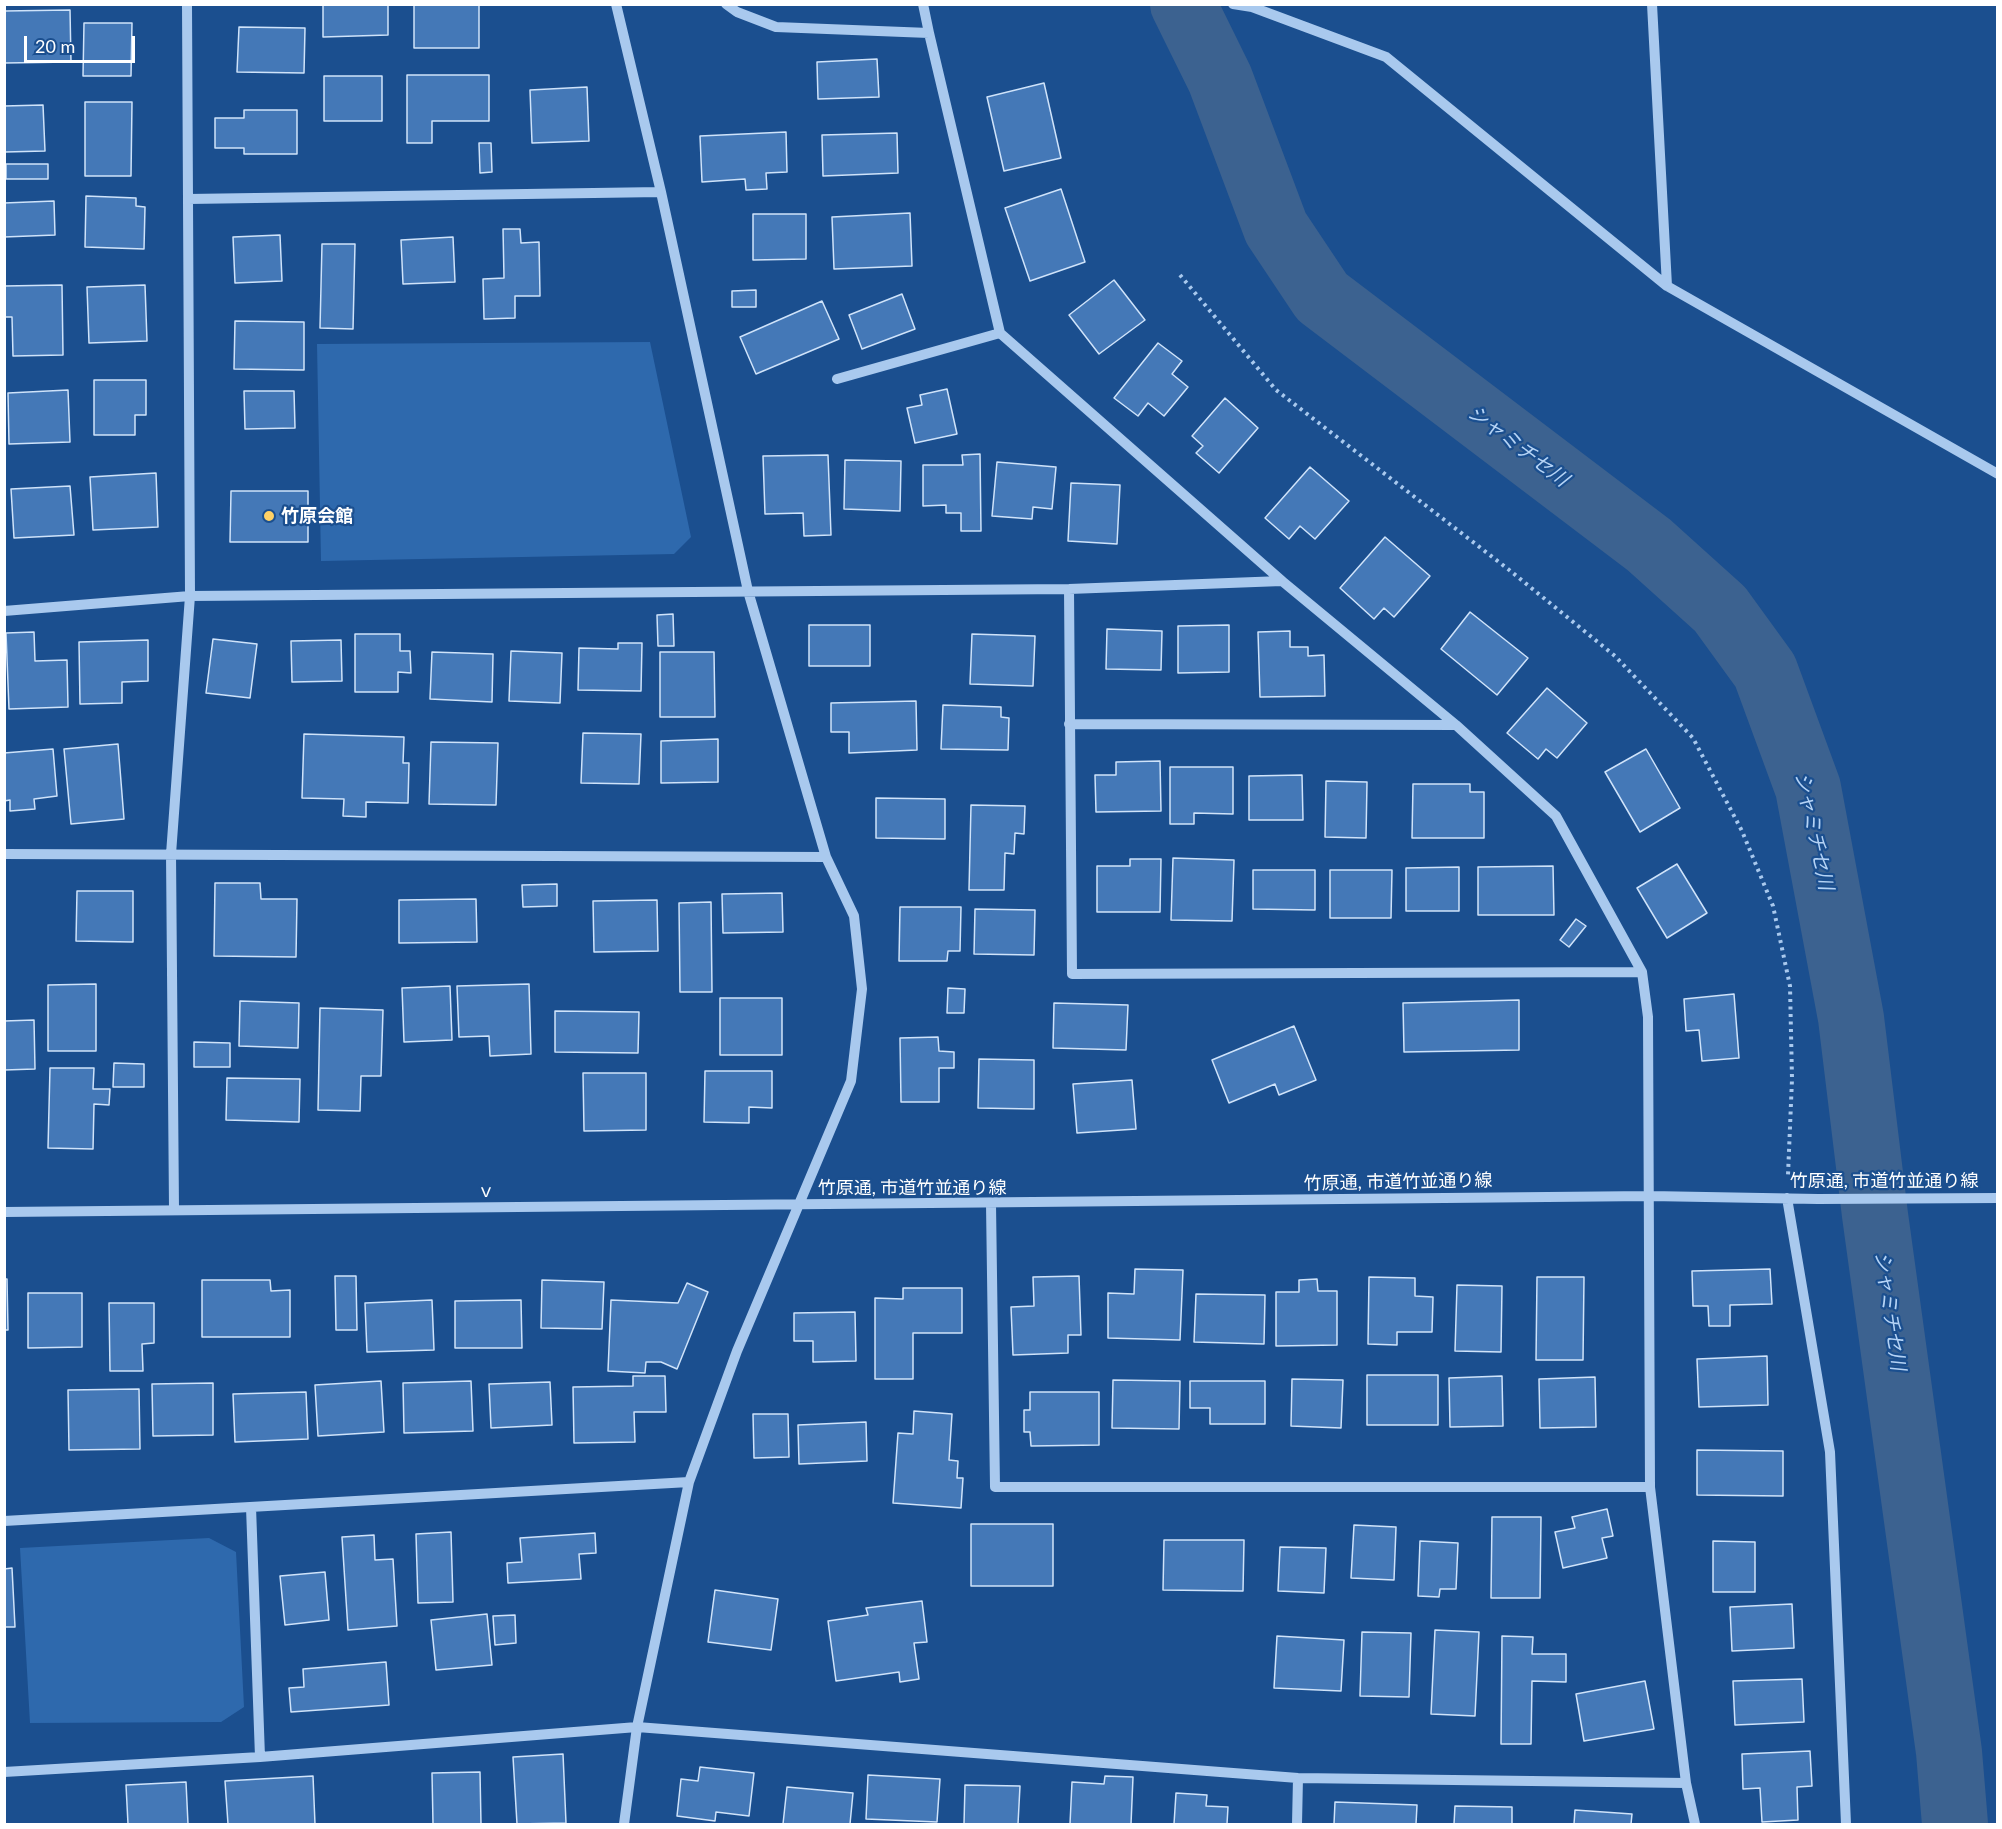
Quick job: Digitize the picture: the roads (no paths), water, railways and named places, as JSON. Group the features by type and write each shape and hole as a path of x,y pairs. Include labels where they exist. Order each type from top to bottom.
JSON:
{"street":[{"path":"4,1212 174,1209 171,855 190,596 187,4"},
{"path":"616,4 661,192 748,591 826,857 854,916 862,989 851,1081 737,1351 689,1482 637,1727 624,1824"},
{"path":"726,4 737,12 776,27 929,33"},
{"path":"922,4 1000,333 1282,581 1456,725 1556,816 1642,972 1647,1017 1650,1196 1650,1487 1686,1783 1695,1824"},
{"path":"1233,4 1252,7 1386,57 1667,286 1998,474"},
{"path":"1652,4 1667,286"},
{"path":"188,199 661,192"},
{"path":"837,379 1000,333"},
{"path":"4,611 190,596 1069,589 1282,581"},
{"path":"1069,589 1072,974 1642,972"},
{"path":"1069,724 1456,725"},
{"path":"4,854 826,857"},
{"name":"竹原通, 市道竹並通り線","path":"798,1205 1650,1196 1818,1199 1998,1198"},
{"path":"1787,1198 1830,1452 1846,1824"},
{"path":"991,1204 995,1487 1650,1487"},
{"name":"ｖ","path":"174,1209 798,1205"},
{"path":"4,1521 689,1482"},
{"path":"251,1507 260,1757"},
{"path":"4,1772 260,1757 637,1727 1298,1778 1686,1783"},
{"path":"1297,1824 1298,1778"}],"waterway":[{"name":"シャミチセ川","path":"1183,4 1220,79 1276,228 1322,297 1649,545 1720,609 1765,671 1808,788 1851,1018 1875,1215 1949,1752 1955,1824"}],"place":[{"name":"竹原会館","path":"269,516"}]}
